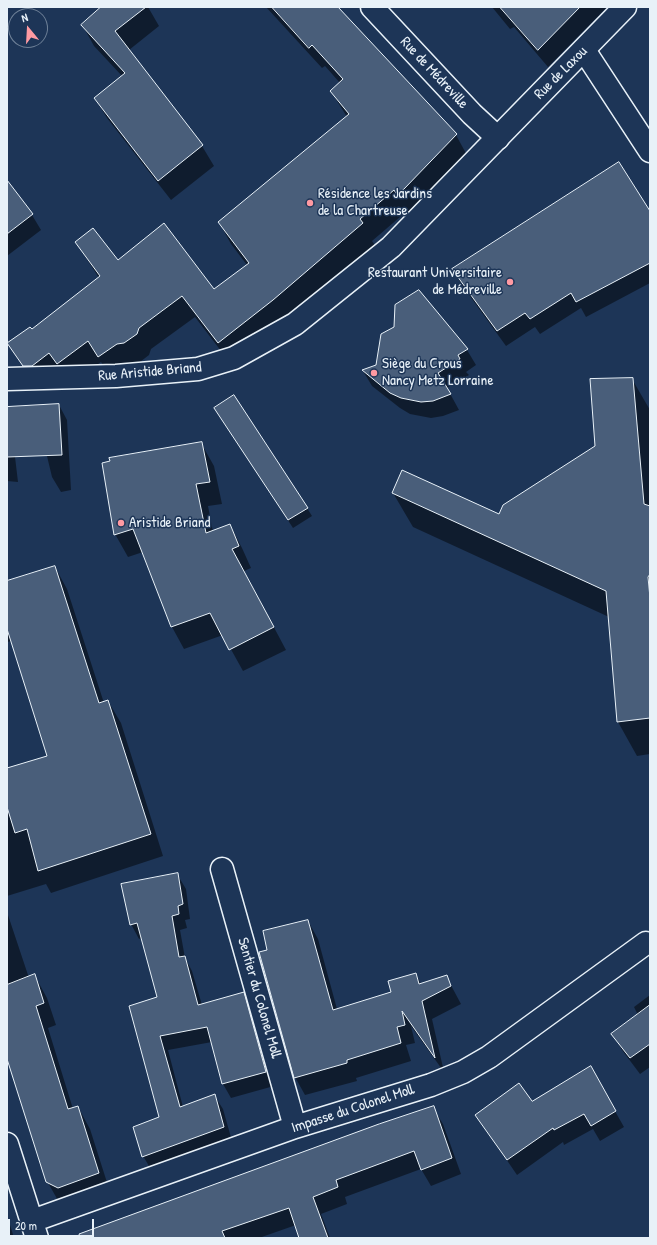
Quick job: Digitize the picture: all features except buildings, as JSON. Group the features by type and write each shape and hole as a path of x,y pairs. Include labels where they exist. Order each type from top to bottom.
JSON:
{"street":[{"name":"Rue de Médreville","path":"372,7 472,114 498,138"},
{"name":"Rue de Laxou","path":"498,138 625,7"},
{"path":"584,50 650,151"},
{"name":"Rue Aristide Briand","path":"7,379 116,376 198,369 212,366 246,352 295,324 391,247 498,138"},
{"name":"Sentier du Colonel Moll","path":"222,870 295,1127"},
{"name":"Impasse du Colonel Moll","path":"34,1230 295,1127 431,1085 463,1072 489,1057 646,943"},
{"path":"7,1144 34,1230"}],"place":[{"name":"Résidence les Jardins de la Chartreuse","path":"310,203"},
{"name":"Restaurant Universitaire de Médreville","path":"510,282"},
{"name":"Siège du Crous Nancy Metz Lorraine","path":"374,373"},
{"name":"Aristide Briand","path":"121,523"}]}
